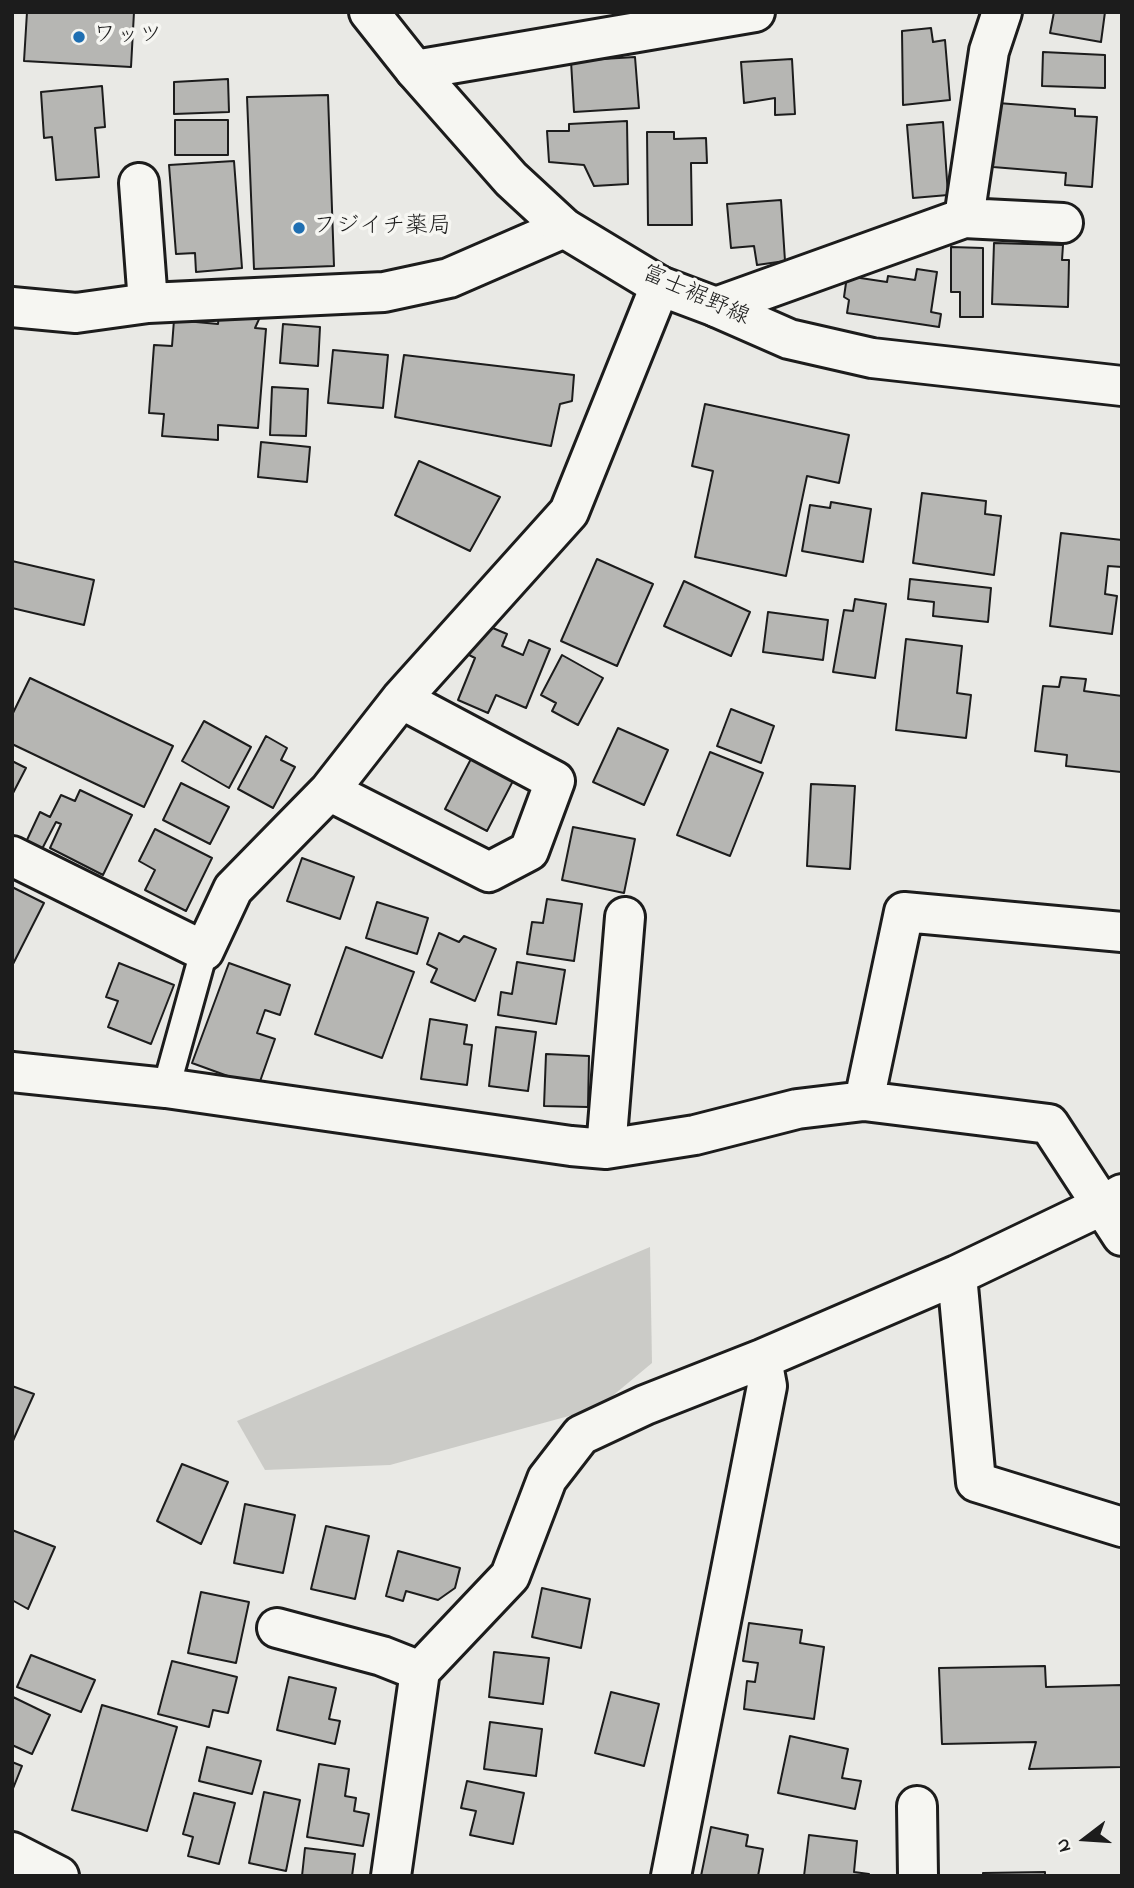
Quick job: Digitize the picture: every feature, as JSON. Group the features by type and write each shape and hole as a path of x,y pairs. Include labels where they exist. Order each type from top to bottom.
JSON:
{"street":[{"name":"富士裾野線","path":"369,12 415,70 511,179 564,228 660,286 716,307 789,340 872,358 1122,386"},
{"path":"415,70 755,12"},
{"path":"964,218 989,51 1002,12"},
{"path":"139,183 148,303"},
{"path":"716,307 964,218 1063,223"},
{"path":"12,307 76,313 148,303 384,292 449,278 564,228"},
{"path":"12,856 204,951 233,889 329,790 401,699 569,512 660,286"},
{"path":"329,790 489,872 529,851 555,781 401,699"},
{"path":"864,1101 904,912 1122,932"},
{"path":"606,1149 625,917"},
{"path":"12,1072 166,1088 606,1149 695,1135 797,1109 864,1101 1049,1125 1115,1212 645,1405 581,1435 547,1479 510,1576 420,1671 391,1876"},
{"path":"957,1275 976,1482 1122,1527"},
{"path":"671,1876 768,1386 762,1359"},
{"path":"277,1628 383,1656 420,1671"},
{"path":"917,1806 918,1876"},
{"path":"12,1852 59,1876"}],"lane":[{"path":"166,1088 204,951"}],"shaded area":[{"path":"650,1247 652,1363 598,1408 390,1465 265,1470 237,1421"}],"building":[{"name":"ワッツ","path":"27,12 134,12 131,67 24,61"},
{"path":"1054,12 1105,12 1101,42 1050,33"},
{"path":"931,28 933,42 945,40 950,100 903,105 902,31"},
{"path":"1043,52 1105,55 1105,88 1042,86"},
{"path":"635,57 639,108 574,112 571,61"},
{"path":"792,59 795,114 775,115 775,98 744,103 741,62"},
{"path":"228,79 229,112 174,114 174,82"},
{"path":"102,86 105,127 95,128 99,177 56,180 52,137 44,138 41,92"},
{"path":"328,95 334,266 254,269 247,97"},
{"path":"998,103 1075,109 1075,116 1097,117 1092,187 1065,185 1066,173 993,167"},
{"path":"175,120 228,120 228,155 175,155"},
{"path":"627,121 628,184 594,186 584,165 549,162 547,131 569,131 569,124"},
{"path":"943,122 948,195 913,198 907,125"},
{"path":"647,132 674,132 674,139 706,138 707,163 691,163 692,225 648,225"},
{"path":"234,161 242,268 196,272 195,253 176,254 169,165"},
{"path":"781,200 785,261 757,265 754,246 731,248 727,204"},
{"path":"994,243 1063,245 1062,260 1069,260 1068,307 992,304"},
{"path":"951,247 983,248 983,317 960,317 960,292 951,292"},
{"path":"917,269 937,272 931,312 941,314 939,327 847,313 849,300 844,297 847,276 887,282 888,276 915,280"},
{"path":"219,314 260,317 255,328 266,329 258,428 218,425 218,440 162,436 164,414 149,413 154,345 172,346 174,320 218,324"},
{"path":"283,324 320,327 318,366 280,363"},
{"path":"333,350 388,355 383,408 328,403"},
{"path":"404,355 574,375 572,401 560,404 551,446 395,417"},
{"path":"272,387 308,389 306,436 270,435"},
{"path":"705,404 849,435 839,483 807,476 786,576 695,557 713,471 692,466"},
{"path":"261,442 310,447 307,482 258,477"},
{"path":"419,461 500,497 470,551 395,515"},
{"path":"922,493 986,501 985,514 1001,516 994,575 913,563"},
{"path":"831,502 871,509 863,562 802,551 810,505 830,508"},
{"path":"1061,533 1122,540 1122,567 1108,566 1105,594 1117,596 1112,634 1050,626"},
{"path":"597,559 653,584 617,666 561,641"},
{"path":"12,561 94,580 84,625 12,608"},
{"path":"910,579 991,588 988,622 933,616 934,602 908,599"},
{"path":"684,581 750,612 731,656 664,626"},
{"path":"855,599 886,604 875,678 833,672 844,610 853,611"},
{"path":"768,612 828,620 823,660 763,652"},
{"path":"488,626 507,634 502,646 523,655 529,640 550,649 526,708 496,695 488,713 458,700 475,658 465,653"},
{"path":"906,639 962,646 957,693 971,695 966,738 896,730"},
{"path":"562,655 603,678 578,725 552,711 556,703 541,695"},
{"path":"1061,677 1086,679 1084,691 1122,696 1121,772 1066,766 1067,755 1035,751 1043,686 1059,687"},
{"path":"30,678 173,746 144,807 12,744 12,715"},
{"path":"731,709 774,726 761,763 717,746"},
{"path":"204,721 251,747 229,788 182,761"},
{"path":"618,728 668,750 644,805 593,782"},
{"path":"266,736 287,748 281,760 295,767 273,808 238,789"},
{"path":"710,752 763,773 730,856 677,835"},
{"path":"472,757 514,779 487,831 445,809"},
{"path":"12,761 26,768 12,795"},
{"path":"181,783 229,807 210,844 163,820"},
{"path":"811,784 855,786 850,869 807,866"},
{"path":"80,790 132,815 103,875 50,848 61,824 56,822 42,849 26,842 40,812 50,817 61,795 75,801"},
{"path":"573,827 635,839 624,893 562,880"},
{"path":"155,829 212,858 186,911 145,890 155,870 139,861"},
{"path":"302,858 354,877 340,919 287,901"},
{"path":"12,887 44,903 12,966"},
{"path":"547,899 582,904 574,961 527,954 532,922 543,923"},
{"path":"377,902 428,918 417,954 366,938"},
{"path":"439,933 459,942 464,936 496,949 475,1001 431,982 437,969 427,964"},
{"path":"346,947 414,972 382,1058 315,1034"},
{"path":"517,962 565,970 556,1024 498,1015 501,992 512,994"},
{"path":"119,963 174,985 151,1044 108,1027 118,1001 106,997"},
{"path":"229,963 290,985 280,1015 265,1010 257,1033 275,1039 258,1087 192,1063"},
{"path":"430,1019 467,1025 464,1044 472,1045 467,1085 421,1079"},
{"path":"496,1027 536,1032 528,1091 489,1086"},
{"path":"546,1054 589,1056 588,1107 544,1106"},
{"path":"12,1386 34,1394 12,1443"},
{"path":"182,1464 228,1482 201,1544 157,1521"},
{"path":"245,1504 295,1515 283,1573 234,1563"},
{"path":"326,1526 369,1536 355,1599 311,1589"},
{"path":"12,1530 55,1547 28,1609 12,1600"},
{"path":"398,1551 460,1568 455,1588 438,1600 406,1591 403,1601 386,1596"},
{"path":"542,1588 590,1599 581,1648 532,1637"},
{"path":"201,1592 249,1602 236,1663 188,1653"},
{"path":"749,1623 802,1630 800,1643 824,1647 814,1719 744,1709 747,1681 755,1682 758,1663 743,1661"},
{"path":"494,1652 549,1658 543,1704 489,1697"},
{"path":"31,1655 95,1680 81,1712 17,1687"},
{"path":"172,1661 237,1677 228,1713 213,1710 209,1727 158,1714"},
{"path":"1045,1666 1046,1687 1122,1685 1122,1767 1029,1769 1036,1742 942,1744 939,1668"},
{"path":"289,1677 336,1688 329,1719 340,1721 335,1744 277,1730"},
{"path":"611,1692 659,1704 644,1766 595,1753"},
{"path":"13,1697 50,1715 32,1754 12,1745"},
{"path":"102,1705 177,1727 147,1831 72,1810"},
{"path":"490,1722 542,1729 536,1776 484,1769"},
{"path":"790,1736 848,1749 842,1778 861,1781 855,1809 778,1793"},
{"path":"207,1747 261,1761 252,1794 199,1781"},
{"path":"12,1762 22,1766 12,1791"},
{"path":"319,1764 349,1769 345,1796 356,1798 354,1811 369,1814 363,1846 307,1837"},
{"path":"467,1781 524,1793 513,1844 470,1835 476,1811 461,1808"},
{"path":"264,1792 300,1800 286,1871 249,1863"},
{"path":"194,1793 235,1803 219,1864 188,1856 193,1837 183,1834"},
{"path":"711,1827 748,1835 746,1846 763,1849 758,1876 701,1876"},
{"path":"809,1835 857,1841 854,1872 869,1876 804,1876"},
{"path":"305,1848 355,1854 352,1876 302,1876"},
{"path":"1045,1872 1045,1876 983,1876 983,1873"}],"place":[{"name":"ワッツ","path":"79,37"},
{"name":"フジイチ薬局","path":"299,228"}]}
